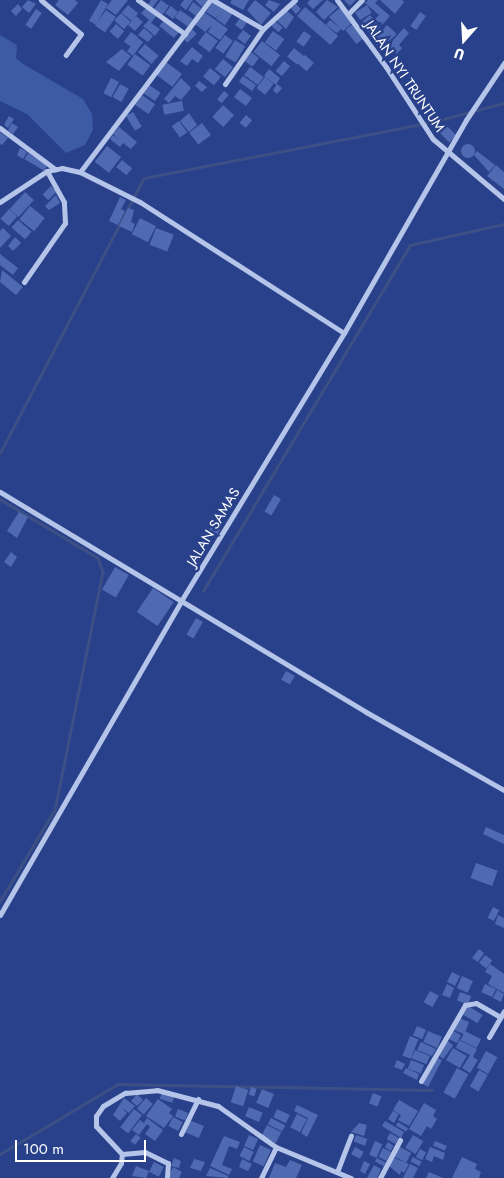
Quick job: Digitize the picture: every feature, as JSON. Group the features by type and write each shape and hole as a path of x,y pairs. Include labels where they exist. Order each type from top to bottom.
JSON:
{"street":[{"path":"41,0 81,34 66,55"},
{"path":"138,0 186,34"},
{"path":"80,172 211,0 263,29"},
{"path":"225,84 263,29 294,0"},
{"name":"JALAN NYI TRUNTUM","path":"337,0 349,13 427,130 448,154 504,199"},
{"path":"349,13 362,0"},
{"name":"JALAN SAMAS","path":"0,915 65,807 181,601 344,333 466,120 504,63"},
{"path":"0,128 55,169"},
{"path":"0,202 47,171 55,169 80,172 140,202 344,333"},
{"path":"24,282 65,224 64,202 47,171"},
{"path":"0,492 366,712 504,790"},
{"path":"421,1081 466,1005 476,1003 500,1017"},
{"path":"489,1037 504,1011"},
{"path":"112,1178 121,1163 122,1154 95,1121 103,1106 114,1097 136,1091 157,1090 198,1099 228,1112 276,1147 351,1178"},
{"path":"181,1134 198,1099"},
{"path":"337,1172 351,1136"},
{"path":"380,1178 400,1140"},
{"path":"261,1178 276,1147"},
{"path":"122,1154 145,1152 168,1162 167,1178"}],"shaded area":[{"path":"0,35 17,45 16,58 23,64 83,99 92,114 93,130 85,145 66,153 27,114 0,101"}],"building":[{"path":"28,0 36,4 29,13 22,7"},
{"path":"59,0 75,0 78,3 68,15 55,5"},
{"path":"101,0 108,4 96,25 89,21"},
{"path":"112,0 128,0 116,15 106,8"},
{"path":"151,0 158,0 152,8 148,5"},
{"path":"161,0 169,6 162,15 154,9"},
{"path":"184,0 193,0 186,10 180,5"},
{"path":"195,0 208,0 202,7"},
{"path":"232,0 249,0 243,10 230,3"},
{"path":"255,0 271,13 261,25 247,10"},
{"path":"269,0 280,4 274,12 265,5"},
{"path":"310,0 323,0 313,9 307,3"},
{"path":"327,0 338,7 324,20 316,12"},
{"path":"344,0 356,0 350,6"},
{"path":"368,0 378,0 375,3 390,16 382,25 375,19 379,15 365,3"},
{"path":"380,0 402,0 404,2 395,14"},
{"path":"213,1 233,13 225,25 216,19 220,14 216,18 206,12"},
{"path":"193,2 201,8 196,16 188,10"},
{"path":"294,2 301,9 296,14 289,6"},
{"path":"18,4 22,9 16,16 11,11"},
{"path":"128,5 138,13 132,21 122,13"},
{"path":"367,5 372,13 360,20 355,12"},
{"path":"171,6 178,12 173,19 165,13"},
{"path":"147,7 157,15 151,23 160,29 155,36 143,26 149,20 141,13"},
{"path":"305,7 338,36 330,45 297,16"},
{"path":"341,7 353,22 343,31 329,17"},
{"path":"36,9 42,13 31,29 25,25"},
{"path":"285,9 294,17 286,29 275,19"},
{"path":"106,10 116,17 105,32 95,26"},
{"path":"180,10 193,19 188,27 175,17"},
{"path":"204,12 228,29 220,40 208,32 212,25 205,32 195,24"},
{"path":"420,12 426,16 416,30 410,26"},
{"path":"121,13 131,22 124,29 114,20"},
{"path":"370,15 382,29 373,36 361,23"},
{"path":"136,16 143,22 135,31 128,25"},
{"path":"241,17 247,22 242,30 235,25"},
{"path":"165,19 180,31 174,38 159,26"},
{"path":"273,19 283,28 279,32 269,23"},
{"path":"330,20 341,29 337,33 326,25"},
{"path":"354,23 365,37 356,44 345,30"},
{"path":"116,24 124,31 118,39 109,32"},
{"path":"387,25 397,34 383,49 373,41"},
{"path":"144,28 153,36 148,42 138,35"},
{"path":"191,28 197,34 187,43 182,37"},
{"path":"404,28 409,33 399,45 402,48 397,54 393,50 388,55 383,51"},
{"path":"243,30 251,36 245,44 237,38"},
{"path":"273,31 284,39 276,51 265,42"},
{"path":"304,31 311,36 304,47 296,42"},
{"path":"131,32 138,37 131,47 124,42"},
{"path":"206,32 218,41 210,52 198,43"},
{"path":"225,35 233,41 223,54 215,48"},
{"path":"138,38 143,42 133,56 127,51"},
{"path":"235,40 245,46 236,62 225,56"},
{"path":"262,41 280,55 272,66 253,52"},
{"path":"145,44 159,56 151,64 138,52"},
{"path":"192,47 203,56 198,63 192,59 187,66 180,61"},
{"path":"294,48 304,56 297,65 287,57"},
{"path":"122,49 131,56 119,71 106,62"},
{"path":"251,52 259,58 252,67 244,61"},
{"path":"135,54 150,65 143,76 127,65"},
{"path":"305,55 314,63 307,71 298,63"},
{"path":"223,59 233,67 225,77 215,69"},
{"path":"284,61 290,66 282,76 276,71"},
{"path":"166,62 182,74 172,87 156,75"},
{"path":"250,67 264,77 258,85 244,75"},
{"path":"210,68 221,77 214,85 203,77"},
{"path":"269,69 280,78 276,85 264,76"},
{"path":"243,76 256,85 252,91 239,82"},
{"path":"265,77 274,84 265,95 256,88"},
{"path":"111,78 119,82 111,97 103,93"},
{"path":"181,78 191,88 181,100 175,96 169,103 164,99"},
{"path":"199,81 207,87 202,92 195,86"},
{"path":"120,84 129,89 121,102 113,97"},
{"path":"277,84 282,88 277,94 273,90"},
{"path":"149,85 161,93 155,101 143,93"},
{"path":"240,89 252,98 246,106 234,97"},
{"path":"224,91 229,95 222,103 217,100"},
{"path":"142,95 155,104 148,114 135,105"},
{"path":"182,101 184,111 164,115 162,105"},
{"path":"223,105 234,115 223,127 212,117"},
{"path":"133,112 142,127 135,131 126,116"},
{"path":"189,113 197,125 189,132 180,121"},
{"path":"246,115 252,120 246,128 240,123"},
{"path":"9,116 14,119 8,128 4,125"},
{"path":"179,121 187,132 180,138 172,126"},
{"path":"12,123 18,127 13,134 8,130"},
{"path":"202,123 211,135 198,145 189,133"},
{"path":"445,124 456,135 449,142 438,131"},
{"path":"119,127 137,142 131,149 123,143 120,147 110,139 113,135 119,139 113,134"},
{"path":"0,132 8,138 2,145 0,144"},
{"path":"465,144 471,144 475,151 471,158 465,158 461,154 461,148"},
{"path":"107,146 121,157 109,173 95,162"},
{"path":"20,148 27,152 23,159 17,155"},
{"path":"477,151 495,165 489,172 474,155"},
{"path":"28,153 48,165 44,171 24,159"},
{"path":"122,160 132,168 126,175 116,167"},
{"path":"496,165 504,172 504,189 487,176"},
{"path":"51,186 57,192 48,200 43,194"},
{"path":"25,192 34,200 19,217 10,209"},
{"path":"56,195 60,203 49,210 45,206"},
{"path":"120,197 126,200 121,209 125,211 118,225 109,221"},
{"path":"30,206 45,218 34,231 19,219"},
{"path":"128,208 134,210 131,222 135,224 132,232 119,226"},
{"path":"9,209 17,216 9,226 0,219"},
{"path":"140,218 156,226 148,242 132,234"},
{"path":"18,220 32,232 25,239 11,228"},
{"path":"3,228 11,236 0,248 0,231"},
{"path":"156,228 174,235 167,252 150,245"},
{"path":"15,237 21,243 13,251 8,246"},
{"path":"0,254 18,268 13,275 0,265"},
{"path":"2,270 23,287 16,295 0,282"},
{"path":"274,495 281,499 271,515 264,511"},
{"path":"19,512 28,517 17,538 7,531"},
{"path":"213,522 222,527 216,537 207,532"},
{"path":"11,552 17,557 11,567 4,562"},
{"path":"115,567 129,575 116,598 102,590"},
{"path":"153,588 174,602 158,626 137,612"},
{"path":"196,618 203,622 193,638 187,634"},
{"path":"286,671 295,676 290,685 281,680"},
{"path":"486,827 504,835 504,844 483,834"},
{"path":"476,863 498,871 492,886 471,878"},
{"path":"493,907 499,910 494,921 488,918"},
{"path":"498,915 504,918 504,928 495,924"},
{"path":"479,949 484,953 478,962 472,958"},
{"path":"485,955 492,960 486,968 479,963"},
{"path":"490,964 504,974 504,993 488,984 492,976 485,972"},
{"path":"452,972 460,976 455,986 447,982"},
{"path":"462,976 473,981 468,993 457,988"},
{"path":"447,984 454,988 450,998 442,995"},
{"path":"485,984 496,989 492,997 481,992"},
{"path":"497,990 504,994 501,1002 493,998"},
{"path":"430,991 439,996 432,1007 424,1002"},
{"path":"460,992 471,996 468,1005 457,1000"},
{"path":"468,1006 483,1015 477,1023 463,1015"},
{"path":"459,1018 469,1022 464,1034 454,1030"},
{"path":"417,1026 426,1030 422,1039 413,1035"},
{"path":"428,1031 442,1037 437,1048 423,1042"},
{"path":"453,1031 461,1035 457,1043 449,1039"},
{"path":"465,1031 481,1039 476,1048 460,1040"},
{"path":"410,1036 418,1039 411,1059 402,1056"},
{"path":"446,1040 453,1045 443,1059 436,1054"},
{"path":"459,1040 477,1049 473,1057 478,1060 470,1073 462,1068 470,1055 456,1048"},
{"path":"421,1042 436,1049 432,1056 417,1050"},
{"path":"453,1048 467,1056 460,1068 446,1060"},
{"path":"415,1050 430,1056 426,1064 412,1058"},
{"path":"486,1051 497,1057 488,1074 477,1068"},
{"path":"436,1057 442,1060 428,1087 421,1083"},
{"path":"397,1060 405,1064 402,1070 394,1067"},
{"path":"411,1060 424,1065 421,1073 408,1068"},
{"path":"406,1068 419,1074 417,1080 403,1073"},
{"path":"457,1068 468,1074 455,1099 443,1092"},
{"path":"479,1070 488,1075 479,1091 470,1087"},
{"path":"236,1086 248,1090 243,1106 231,1102"},
{"path":"251,1087 257,1089 254,1096 249,1095"},
{"path":"262,1089 274,1094 268,1108 256,1103"},
{"path":"162,1092 174,1096 172,1103 160,1099"},
{"path":"373,1093 381,1096 377,1106 369,1103"},
{"path":"137,1094 143,1100 137,1106 131,1101"},
{"path":"124,1098 135,1106 129,1113 122,1108 127,1113 120,1121 113,1115"},
{"path":"146,1098 153,1104 144,1114 137,1109"},
{"path":"158,1099 172,1109 169,1113 173,1116 164,1128 146,1116"},
{"path":"399,1100 418,1111 409,1126 398,1120 401,1115 393,1110"},
{"path":"424,1103 436,1110 433,1116 437,1119 431,1129 427,1126 421,1136 409,1129"},
{"path":"297,1105 318,1115 307,1137 301,1133 308,1118 294,1111"},
{"path":"249,1107 263,1113 259,1122 245,1116"},
{"path":"134,1109 142,1115 128,1133 120,1127"},
{"path":"178,1109 188,1113 185,1121 175,1116"},
{"path":"277,1109 290,1115 286,1123 273,1117"},
{"path":"393,1111 399,1114 394,1123 388,1119"},
{"path":"297,1114 307,1119 300,1132 290,1127"},
{"path":"173,1117 183,1122 178,1131 168,1126"},
{"path":"147,1118 163,1130 155,1141 145,1134 150,1127 147,1124 139,1135 132,1130 140,1120 144,1123"},
{"path":"271,1118 285,1125 282,1132 268,1124"},
{"path":"189,1120 204,1126 199,1138 184,1132"},
{"path":"385,1121 404,1132 401,1138 382,1126"},
{"path":"398,1122 408,1128 406,1132 396,1125"},
{"path":"359,1123 367,1125 364,1136 351,1132"},
{"path":"267,1125 281,1132 276,1143 262,1136"},
{"path":"390,1133 399,1138 395,1144 387,1139"},
{"path":"136,1134 141,1138 135,1145 130,1141"},
{"path":"249,1135 258,1139 253,1150 244,1146"},
{"path":"356,1135 367,1139 365,1146 354,1142"},
{"path":"413,1135 423,1141 416,1154 405,1148"},
{"path":"224,1136 240,1142 237,1149 229,1146 222,1165 232,1169 229,1175 210,1166"},
{"path":"375,1141 382,1144 377,1158 369,1155"},
{"path":"435,1141 447,1146 445,1151 433,1146"},
{"path":"388,1142 394,1146 390,1151 385,1147"},
{"path":"260,1145 271,1150 264,1166 253,1161"},
{"path":"398,1146 411,1153 406,1163 393,1156"},
{"path":"244,1147 254,1152 249,1161 239,1156"},
{"path":"355,1147 364,1152 360,1159 351,1154"},
{"path":"430,1147 445,1153 443,1160 434,1156 432,1162 425,1159"},
{"path":"383,1148 391,1152 386,1161 378,1157"},
{"path":"420,1149 426,1152 422,1160 416,1157"},
{"path":"392,1157 409,1164 404,1173 401,1171 400,1175 388,1165"},
{"path":"413,1157 422,1162 419,1166 411,1161"},
{"path":"462,1157 477,1164 475,1169 481,1172 479,1178 452,1178"},
{"path":"174,1158 181,1161 179,1168 171,1166"},
{"path":"377,1158 386,1163 384,1166 375,1161"},
{"path":"194,1159 205,1162 201,1171 190,1168"},
{"path":"242,1159 252,1164 248,1171 239,1167"},
{"path":"290,1160 302,1165 296,1178 269,1178 275,1163 286,1167"},
{"path":"364,1161 370,1164 365,1174 360,1171"},
{"path":"154,1162 164,1167 159,1177 149,1172"},
{"path":"410,1164 418,1168 413,1178 403,1178"},
{"path":"374,1165 381,1169 377,1178 367,1178"},
{"path":"136,1166 149,1171 146,1178 132,1176"},
{"path":"173,1167 182,1172 179,1178 168,1178"},
{"path":"210,1168 228,1176 228,1178 206,1176"},
{"path":"429,1172 443,1178 426,1178"}],"waterway":[{"path":"0,453 144,178 432,122 504,103"},
{"path":"203,591 410,245 504,224"},
{"path":"0,499 98,558 103,572 55,810 0,902"},
{"path":"0,1154 118,1084 432,1090"}]}
